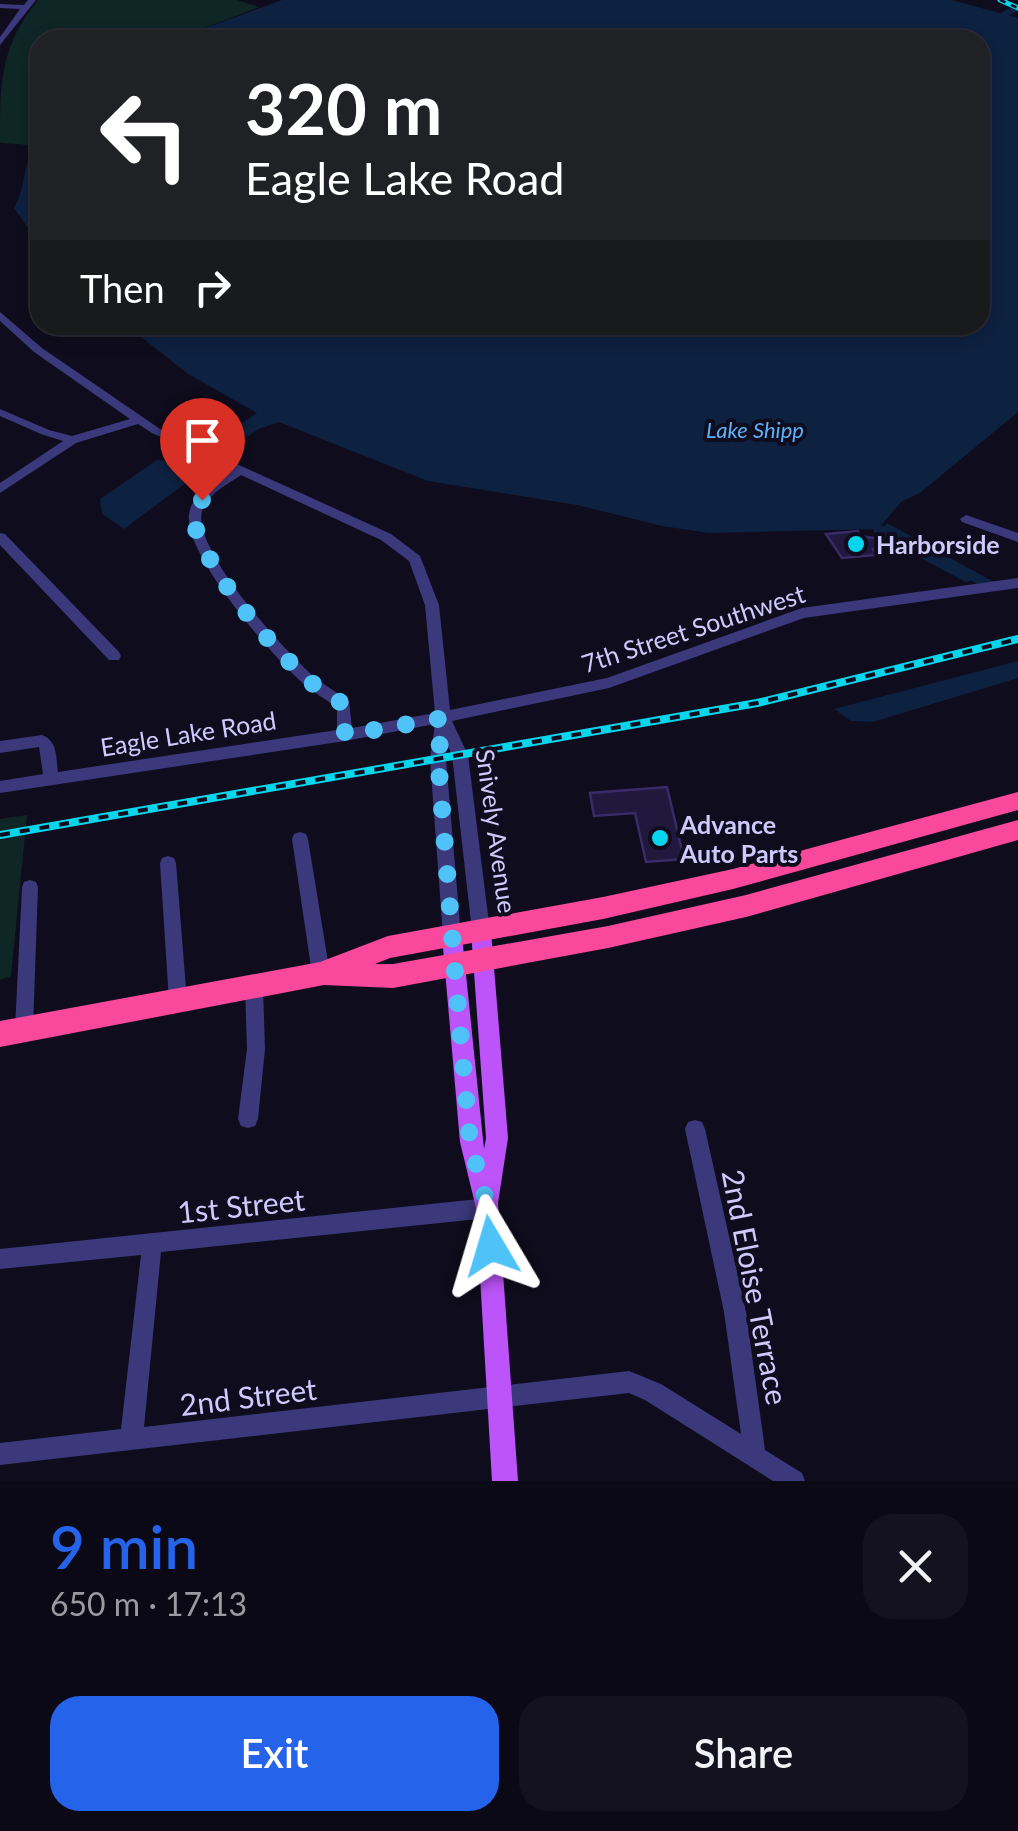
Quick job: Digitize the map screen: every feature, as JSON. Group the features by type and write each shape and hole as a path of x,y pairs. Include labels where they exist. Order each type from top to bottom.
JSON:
{"highway":[{"path":"12,1032 320,974 388,947 733,879 1018,801"},
{"path":"320,974 394,976 483,961 746,906 1018,830"}],"main road":[{"name":"Snively Avenue","path":"481,931 498,1138 488,1208"},
{"name":"Snively Avenue","path":"452,936 470,1142 488,1208 505,1481"}],"street":[{"path":"0,43 32,0"},
{"path":"0,6 24,8"},
{"path":"0,314 22,338 138,420 386,537 416,559 432,605 443,718"},
{"path":"0,334 22,338"},
{"path":"0,412 72,440"},
{"path":"0,489 72,440 138,420"},
{"path":"0,428 20,421"},
{"path":"235,468 198,505 193,520 201,543 237,601 302,674 344,705 345,735"},
{"path":"966,519 1018,538"},
{"path":"0,537 114,656"},
{"name":"7th Street Southwest","path":"443,718 609,683 802,614 1018,583"},
{"name":"Eagle Lake Road","path":"0,787 443,718"},
{"name":"Snively Avenue","path":"443,718 460,755 481,931"},
{"name":"Snively Avenue","path":"443,718 438,758 452,936"},
{"path":"0,746 33,740 45,743 51,780"},
{"path":"300,839 320,974"},
{"path":"168,863 178,1001"},
{"path":"12,1032 30,887"},
{"path":"248,1120 256,1050 254,987"},
{"name":"2nd Eloise Terrace","path":"695,1129 735,1312 755,1456"},
{"name":"1st Street","path":"0,1259 488,1208"},
{"path":"131,1440 152,1244"},
{"name":"2nd Street","path":"0,1454 629,1382 654,1392 794,1481"}],"green space":[{"path":"38,0 237,0 259,7 199,30 30,30 30,145 0,143 5,66 25,17"},
{"path":"27,815 11,976 0,980 0,819"}],"water":[{"name":"Lake Shipp","path":"282,0 952,0 1018,18 1018,412 920,493 901,502 878,529 709,533 662,526 577,505 428,481 279,422 258,429 124,529 102,514 100,499 157,460 185,461 257,413 188,374 139,335 990,335 990,30 200,30"},
{"path":"30,153 30,231 14,208"},
{"path":"887,523 994,582 977,584 908,545 874,532 881,531"},
{"path":"1018,661 1018,678 873,722 851,721 834,709"}],"building":[{"name":"Harborside","path":"858,531 860,536 880,539 884,548 873,549 876,555 842,558 826,534"},
{"name":"Advance Auto Parts","path":"667,787 684,859 646,862 635,813 594,816 590,793"}],"waterway":[{"path":"1005,14 1018,8"},
{"path":"878,529 967,577"}],"railway":[{"path":"1000,0 1018,8"},
{"path":"0,835 757,703 1018,639"}],"place":[{"name":"Harborside","path":"856,544"},
{"name":"Advance Auto Parts","path":"660,838"}],"route":[{"path":"202,500 193,520 214,568 237,601 302,674 344,705 345,735 443,718 438,758 470,1142 488,1208 491,1246"}]}
